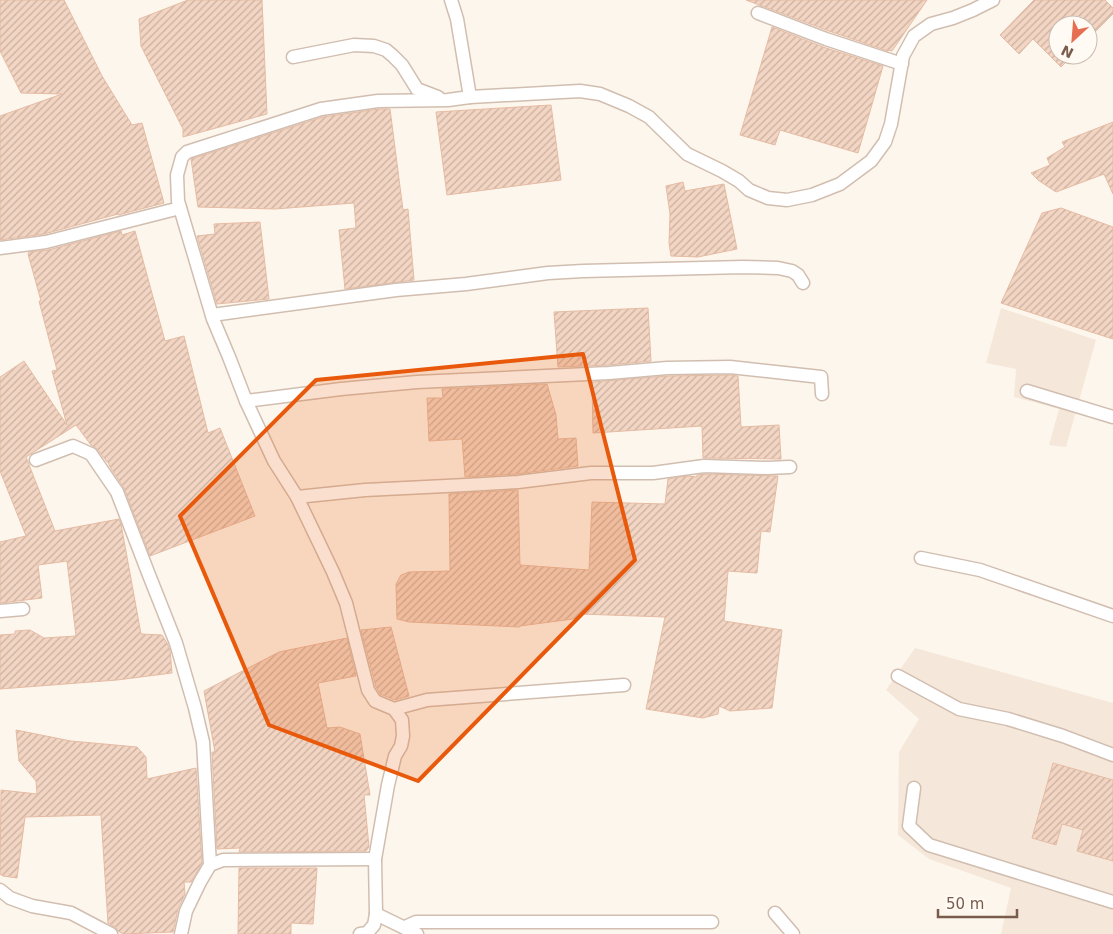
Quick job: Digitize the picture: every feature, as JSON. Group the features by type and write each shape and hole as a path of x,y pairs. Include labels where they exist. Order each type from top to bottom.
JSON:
{"street":[{"path":"451,0 458,19 470,97"},
{"path":"360,934 368,933 374,925 376,914 375,859 388,785 395,756 401,746 403,736 402,720 394,709 375,701 368,690 346,603 297,497 274,461 246,401 212,315 178,201 177,175 182,157 187,152 321,109 378,100 448,100 580,91 600,94 629,106 649,117 687,154 722,171 739,181 749,190 768,198 787,200 812,195 840,184 871,161 885,142 891,124 903,56 914,36 931,24 953,18 993,0"},
{"path":"758,13 826,39 902,64"},
{"path":"293,57 354,45 374,46 386,50 402,65 417,89 448,100"},
{"path":"0,248 46,242 180,208"},
{"path":"212,315 396,290 583,270 778,268 792,271 798,275 803,283"},
{"path":"246,401 417,382 696,367 730,367 821,377 822,394"},
{"path":"1027,391 1113,416"},
{"path":"36,460 73,446 81,449 91,454 117,492 176,643 196,708 203,742 210,865 186,911 181,934"},
{"path":"297,497 365,490 518,482 591,473 653,473 704,466 790,467"},
{"path":"921,558 980,570 1113,616"},
{"path":"0,611 23,609"},
{"path":"898,676 959,709 1008,719 1113,754"},
{"path":"394,709 427,700 624,685"},
{"path":"914,788 909,826 929,845 1113,902"},
{"path":"210,865 222,860 375,859"},
{"path":"0,890 10,898 32,906 71,913 93,930 111,934"},
{"path":"376,914 418,934"},
{"path":"775,914 793,934"},
{"path":"405,927 416,922 712,922"}],"highlighted area":[{"path":"583,354 635,560 418,781 269,725 180,516 316,380"}],"shaded area":[{"path":"1001,308 1096,340 1066,447 1049,445 1059,409 1014,397 1016,369 986,363"},
{"path":"915,648 1113,703 1113,934 1001,934 1011,888 929,859 898,835 899,752 919,719 886,690"}],"building":[{"path":"0,0 64,0 102,76 132,125 142,123 164,203 44,234 0,240 0,116 62,94 21,93 0,51"},
{"path":"188,0 262,0 267,114 183,137 183,129 141,46 139,19"},
{"path":"746,0 927,0 892,51 888,51"},
{"path":"1034,0 1105,0 1113,8 1113,14 1098,29 1098,15 1048,15 1048,54 1033,39 1019,54 1000,35"},
{"path":"772,27 823,47 883,66 858,153 780,130 775,145 740,135"},
{"path":"551,105 561,180 447,195 436,112"},
{"path":"390,109 403,210 408,209 414,280 345,289 339,230 356,228 354,203 275,209 198,207 191,159 323,117"},
{"path":"1113,122 1113,194 1104,174 1056,192 1031,173 1050,165 1047,158 1065,147 1062,142"},
{"path":"683,182 685,191 724,184 737,249 698,257 671,256 669,243 670,214 666,186"},
{"path":"1061,208 1113,227 1113,339 1001,303 1042,213"},
{"path":"260,222 269,299 217,304 197,236 215,234 214,224"},
{"path":"121,231 122,235 135,231 165,341 184,336 208,433 220,428 255,516 150,556 124,488 108,462 91,445 76,425 26,457 55,531 119,519 141,634 162,635 170,650 172,673 117,680 0,689 0,635 30,630 44,638 76,636 67,561 38,565 42,598 0,603 0,542 26,536 0,471 0,377 24,361 67,425 52,371 57,370 28,254 29,252 48,250"},
{"path":"648,308 651,361 558,367 554,312"},
{"path":"667,376 738,376 741,427 779,425 781,459 703,458 702,426 593,433 592,382"},
{"path":"547,384 556,415 558,439 576,438 578,466 517,474 465,477 462,439 429,441 427,398 443,398 442,389"},
{"path":"697,475 778,476 770,532 761,531 757,573 728,571 724,621 782,630 772,708 730,711 719,706 718,714 703,718 646,709 665,617 580,614 580,618 520,627 409,622 397,619 396,584 401,575 409,572 450,571 449,494 518,490 520,565 589,570 592,502 665,504 668,479 687,476 697,477"},
{"path":"391,627 409,696 395,700 380,694 376,687 361,630"},
{"path":"347,638 356,676 318,683 327,728 340,727 360,734 370,795 364,795 369,847 366,851 239,852 240,848 217,849 212,752 215,752 204,691 279,652"},
{"path":"16,730 71,741 137,747 146,757 147,779 196,768 202,863 191,882 184,882 185,894 178,909 173,932 123,934 108,923 101,815 25,817 17,878 0,874 1,790 37,794 36,781 19,761"},
{"path":"1053,763 1113,780 1113,861 1077,851 1083,830 1062,824 1056,845 1032,838"},
{"path":"239,868 317,868 313,924 291,923 291,934 238,934"}]}
